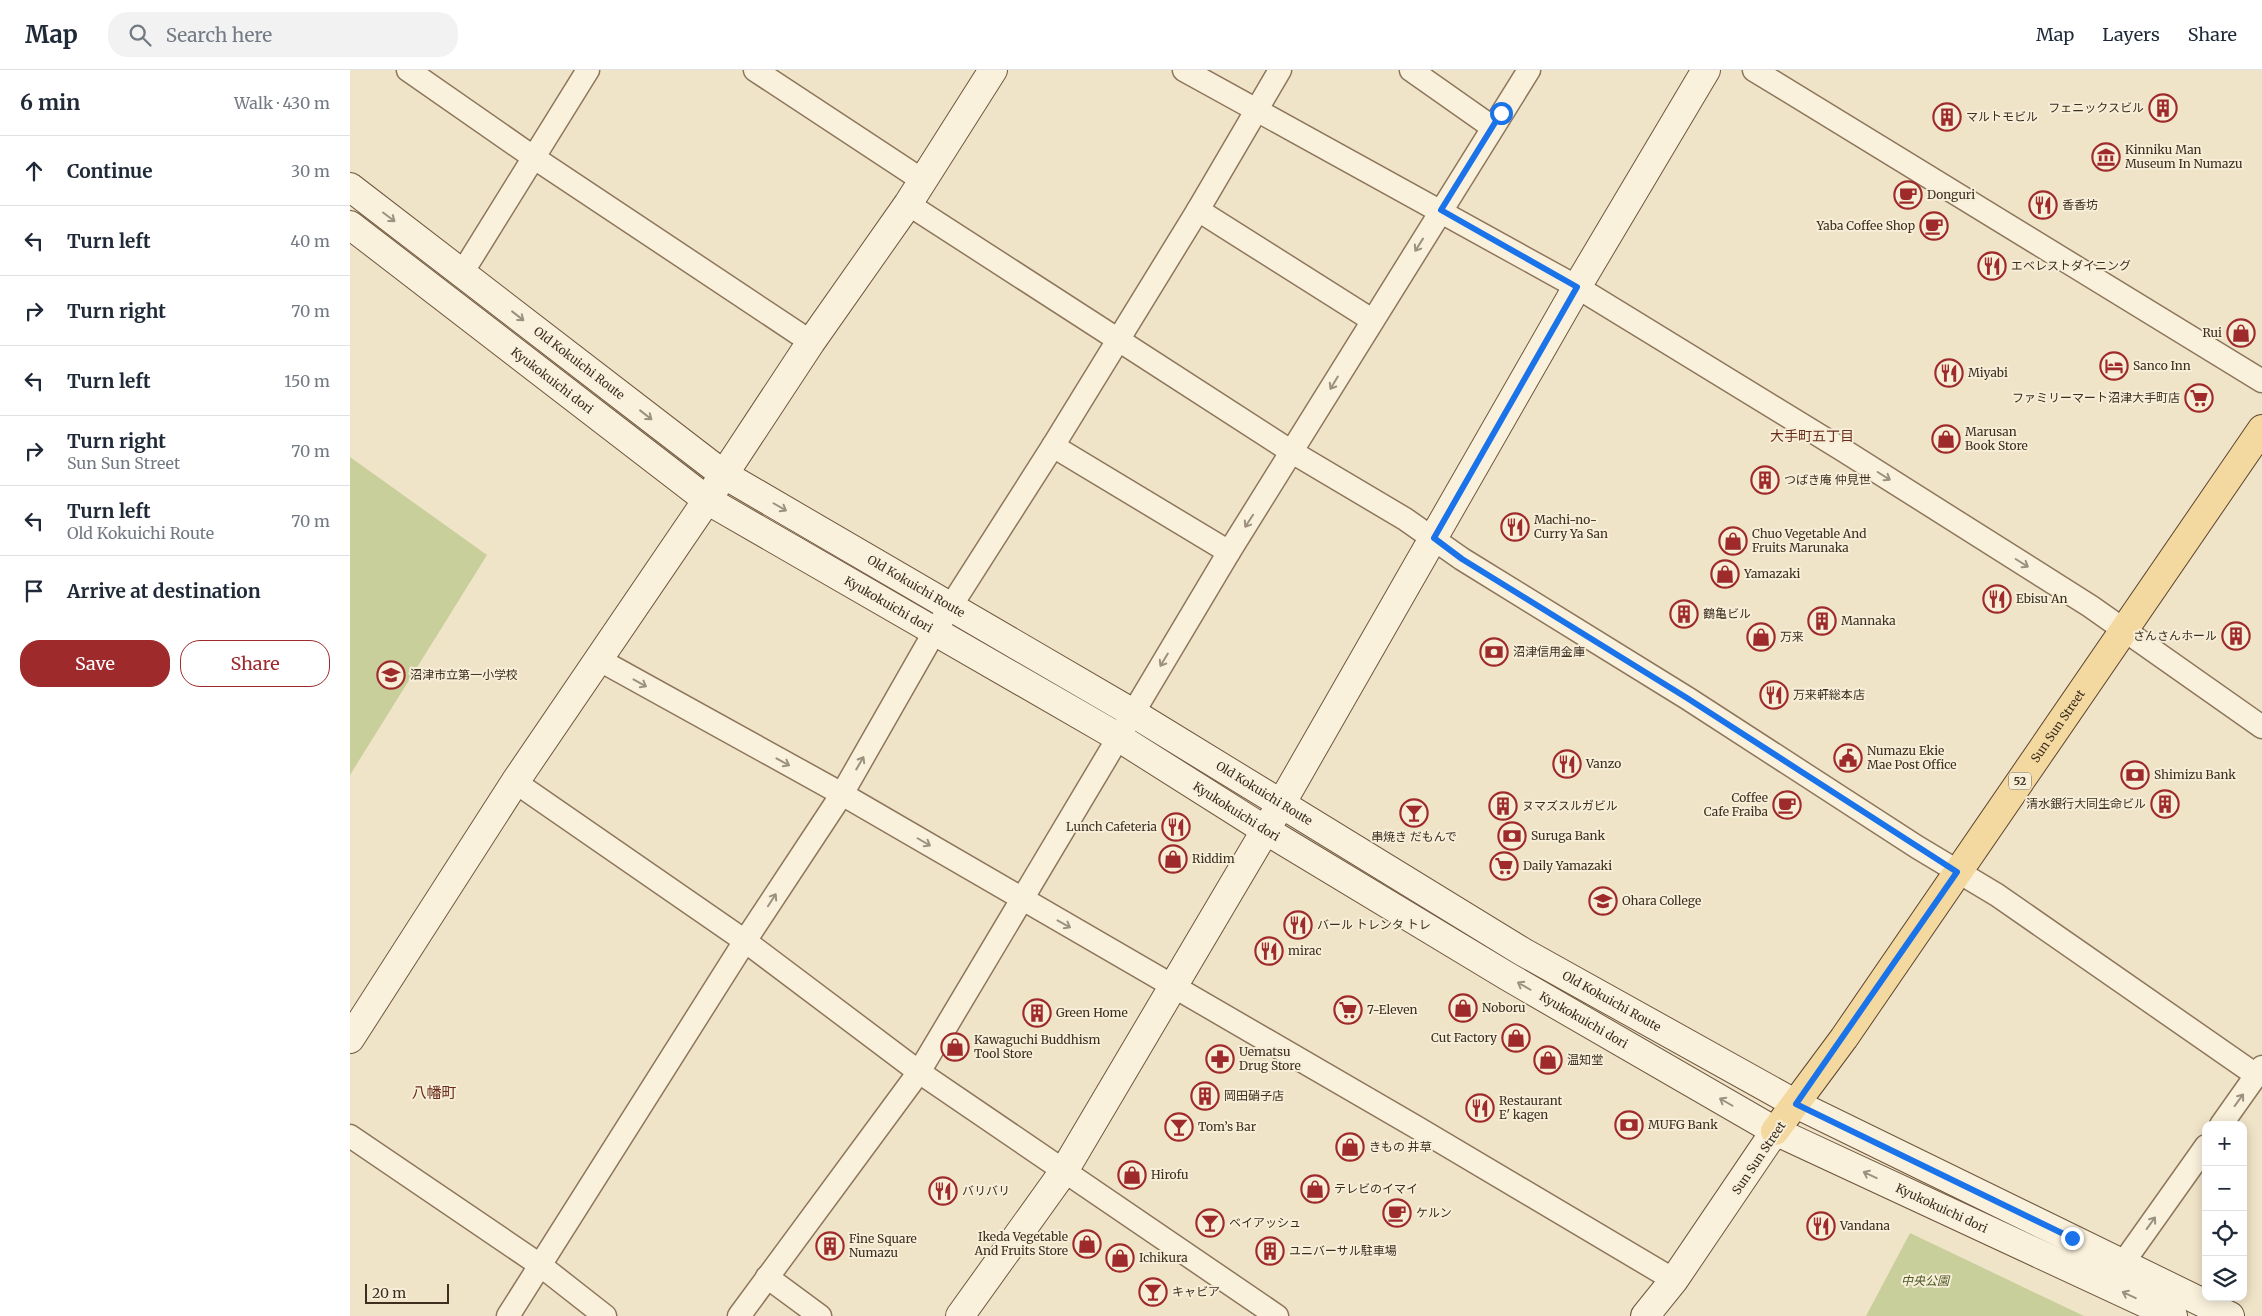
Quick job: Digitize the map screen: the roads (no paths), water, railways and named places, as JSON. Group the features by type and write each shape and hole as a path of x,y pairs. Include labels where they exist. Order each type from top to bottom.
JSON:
{"main road":[{"path":"351,1033 515,782 707,500 811,342 908,204 993,70"},
{"path":"960,1316 1064,1171 1281,804 1577,287 1706,70"},
{"name":"Old Kokuichi Route","path":"350,187 723,474 1133,712 1522,952 1796,1104 2230,1316"},
{"name":"Kyukokuichi dori","path":"350,225 707,500 1118,738 1265,830 1507,976 1776,1131 2173,1316"},
{"name":"Sun Sun Street","path":"1645,1316 1674,1280 2262,429"}],"street":[{"path":"408,70 533,157 811,342"},
{"path":"462,273 588,70"},
{"path":"755,70 922,180"},
{"path":"1184,70 1441,210 1577,287 1843,450 2090,606 2262,726"},
{"path":"508,1316 745,940 842,794 935,631 1053,446 1198,210 1280,70"},
{"path":"1411,70 1492,128"},
{"path":"740,1316 919,1072 1229,552 1529,70"},
{"path":"1754,70 2262,381"},
{"path":"908,204 1292,452 1434,538 1462,559 1687,698 1957,872 1997,895 2259,1071 2224,1121"},
{"path":"1198,210 1372,320"},
{"path":"1053,446 1229,552"},
{"path":"598,659 842,794 1674,1280"},
{"path":"515,782 745,940 919,1072 1277,1316"},
{"path":"350,1136 540,1265 605,1316"},
{"path":"2123,1263 2202,1152"},
{"path":"768,1277 820,1316"}],"place":[{"name":"フェニックスビル","path":"2163,108"},
{"name":"マルトモビル","path":"1947,117"},
{"name":"Kinniku Man Museum In Numazu","path":"2106,157"},
{"name":"Donguri","path":"1908,195"},
{"name":"香香坊","path":"2043,205"},
{"name":"Yaba Coffee Shop","path":"1934,226"},
{"name":"エベレストダイニング","path":"1992,266"},
{"name":"Rui","path":"2241,333"},
{"name":"Sanco Inn","path":"2114,366"},
{"name":"Miyabi","path":"1949,373"},
{"name":"ファミリーマート沼津大手町店","path":"2199,398"},
{"name":"Marusan Book Store","path":"1946,439"},
{"name":"つばき庵 仲見世","path":"1765,480"},
{"name":"Machi-no- Curry Ya San","path":"1515,527"},
{"name":"Chuo Vegetable And Fruits Marunaka","path":"1733,541"},
{"name":"Yamazaki","path":"1725,574"},
{"name":"Ebisu An","path":"1997,599"},
{"name":"鶴亀ビル","path":"1684,614"},
{"name":"Mannaka","path":"1822,621"},
{"name":"さんさんホール","path":"2236,636"},
{"name":"万来","path":"1761,637"},
{"name":"沼津信用金庫","path":"1494,652"},
{"name":"沼津市立第一小学校","path":"391,675"},
{"name":"万来軒総本店","path":"1774,695"},
{"name":"Numazu Ekie Mae Post Office","path":"1848,758"},
{"name":"Vanzo","path":"1567,764"},
{"name":"Shimizu Bank","path":"2135,775"},
{"name":"清水銀行大同生命ビル","path":"2165,804"},
{"name":"Coffee Cafe Fraiba","path":"1787,805"},
{"name":"ヌマズスルガビル","path":"1503,806"},
{"name":"串焼き だもんで","path":"1414,813"},
{"name":"Lunch Cafeteria","path":"1176,827"},
{"name":"Suruga Bank","path":"1512,836"},
{"name":"Riddim","path":"1173,859"},
{"name":"Daily Yamazaki","path":"1504,866"},
{"name":"Ohara College","path":"1603,901"},
{"name":"バール トレンタ トレ","path":"1298,925"},
{"name":"mirac","path":"1269,951"},
{"name":"Noboru","path":"1463,1008"},
{"name":"7-Eleven","path":"1348,1010"},
{"name":"Green Home","path":"1037,1013"},
{"name":"Cut Factory","path":"1516,1038"},
{"name":"Kawaguchi Buddhism Tool Store","path":"955,1047"},
{"name":"Uematsu Drug Store","path":"1220,1059"},
{"name":"温知堂","path":"1548,1060"},
{"name":"岡田硝子店","path":"1205,1096"},
{"name":"Restaurant E' kagen","path":"1480,1108"},
{"name":"MUFG Bank","path":"1629,1125"},
{"name":"Tom’s Bar","path":"1179,1127"},
{"name":"きもの 井草","path":"1350,1147"},
{"name":"Hirofu","path":"1132,1175"},
{"name":"テレビのイマイ","path":"1315,1189"},
{"name":"バリバリ","path":"943,1191"},
{"name":"ケルン","path":"1397,1213"},
{"name":"ベイアッシュ","path":"1210,1223"},
{"name":"Vandana","path":"1821,1226"},
{"name":"Ikeda Vegetable And Fruits Store","path":"1087,1244"},
{"name":"Fine Square Numazu","path":"830,1246"},
{"name":"ユニバーサル駐車場","path":"1270,1251"},
{"name":"Ichikura","path":"1120,1258"},
{"name":"キャビア","path":"1153,1292"}],"district":[{"name":"大手町五丁目","path":"1812,436"},
{"name":"八幡町","path":"434,1093"}],"park label":[{"name":"中央公園","path":"1925,1281"}]}
